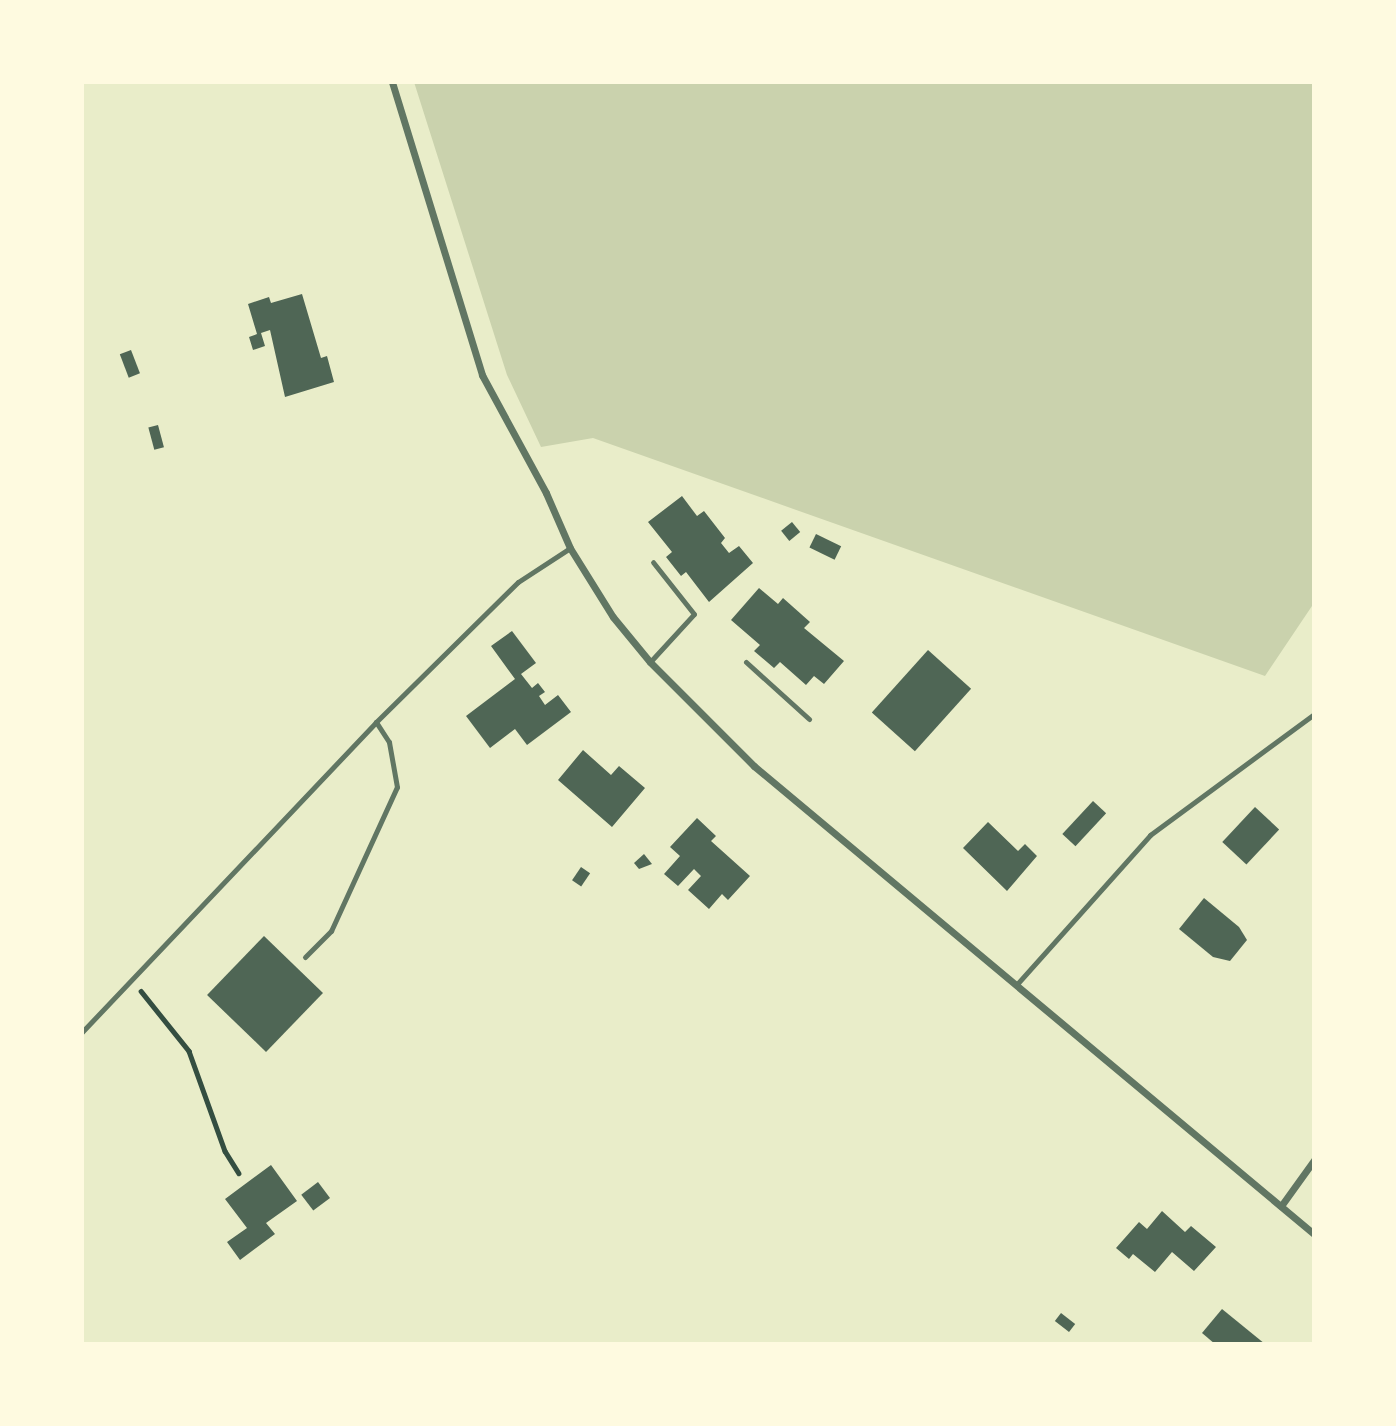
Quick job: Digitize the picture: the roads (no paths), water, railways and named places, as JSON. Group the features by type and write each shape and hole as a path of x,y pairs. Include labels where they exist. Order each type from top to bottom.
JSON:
{"street":[{"path":"392,82 482,375 546,493 570,548 613,617 650,662 754,766 1314,1234"},
{"path":"1281,1206 1314,1160"}],"lane":[{"path":"82,1032 376,722 518,582 570,548"},
{"path":"650,662 694,614 653,562"},
{"path":"746,663 809,719"},
{"path":"1017,984 1150,835 1314,714"},
{"path":"305,957 331,931 397,787 389,742 376,722"}]}
